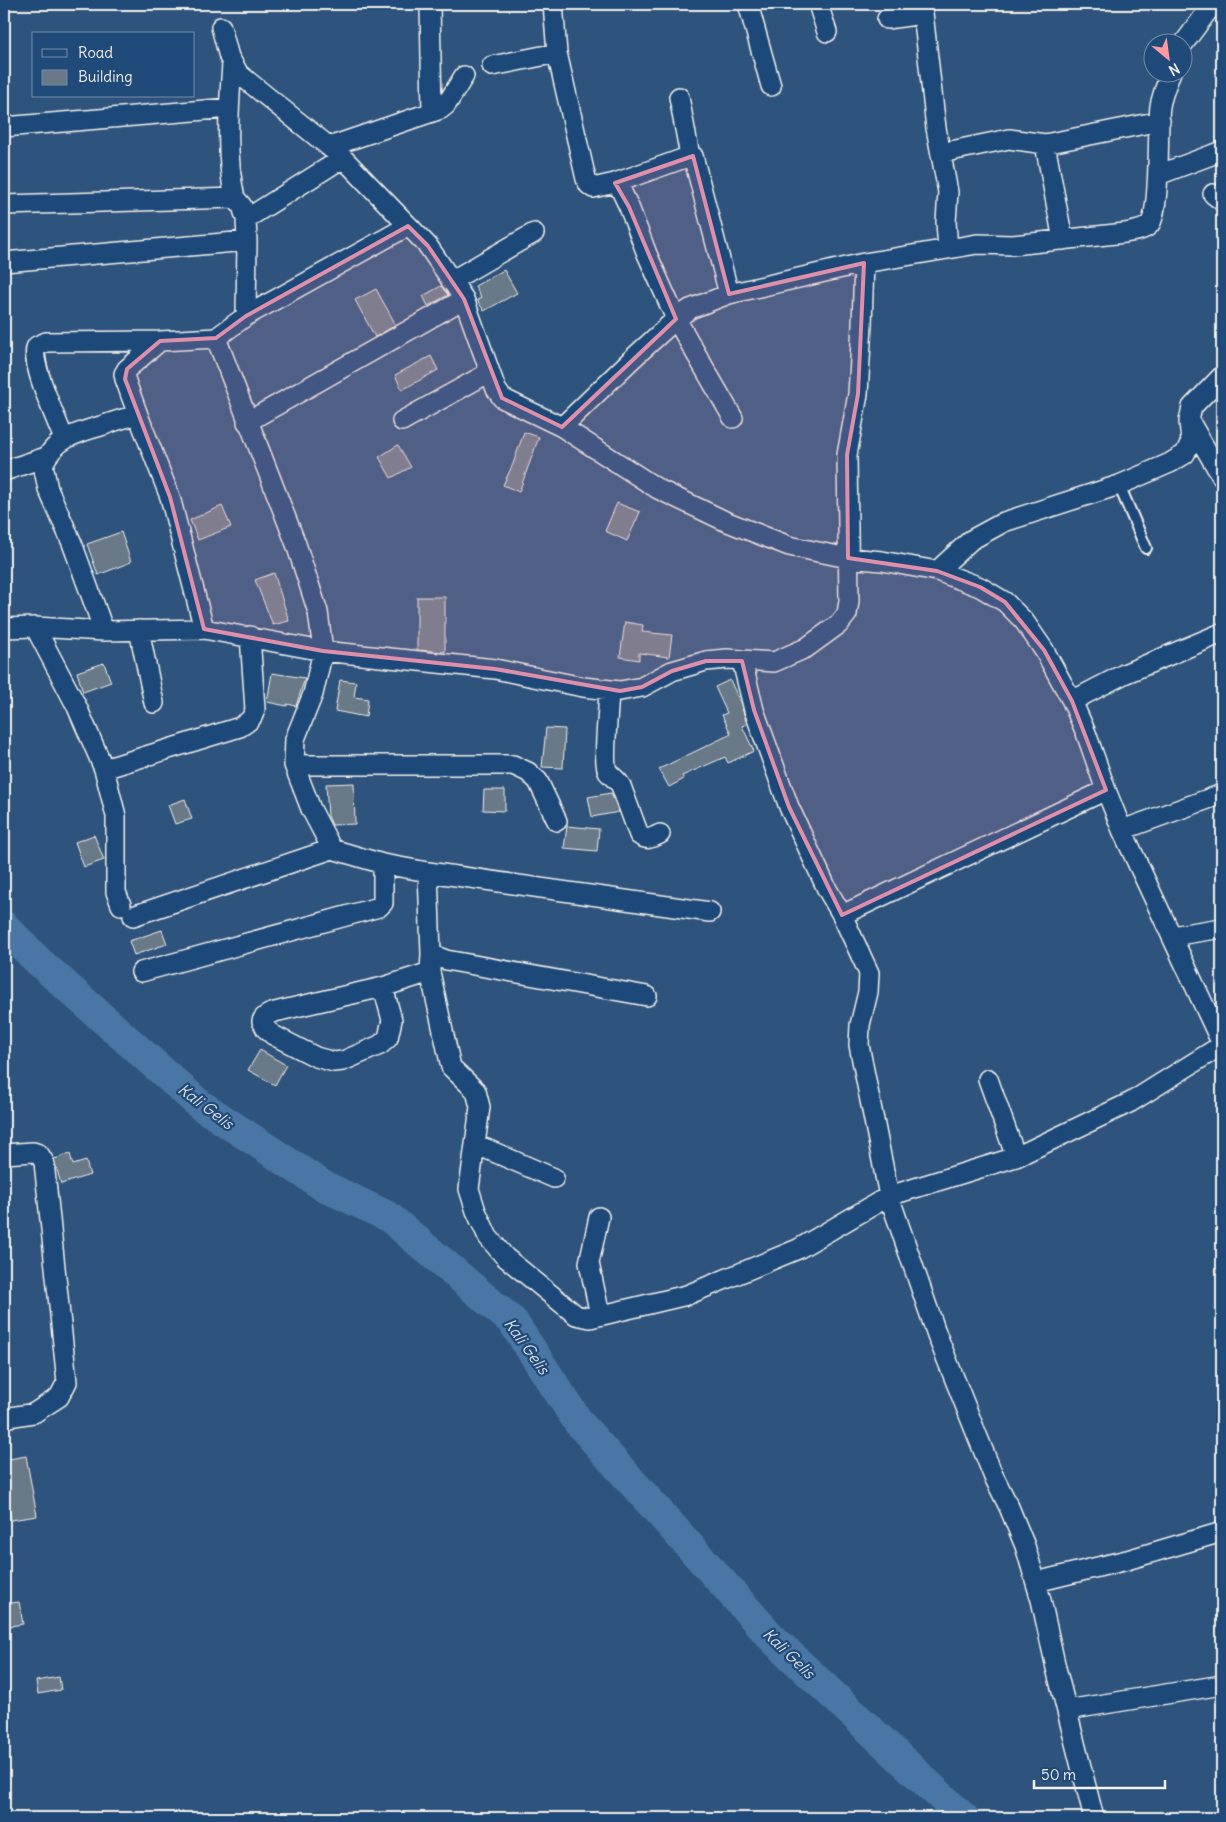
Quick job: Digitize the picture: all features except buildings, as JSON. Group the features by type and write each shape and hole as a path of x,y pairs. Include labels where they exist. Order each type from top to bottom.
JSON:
{"street":[{"path":"430,4 432,112"},
{"path":"553,4 557,53 586,179 589,185 593,188 615,183 690,156"},
{"path":"748,4 771,86"},
{"path":"818,4 826,32"},
{"path":"1192,32 1213,4"},
{"path":"887,19 923,9 941,153 948,192 946,222 948,249"},
{"path":"221,27 226,50 239,74 336,153 428,246 464,299 496,390 502,398 562,428 658,489 725,521 789,546 848,558 882,560 937,571 980,587 1005,602 1024,621 1044,650 1072,701 1122,830 1222,1044 1132,1102 1016,1157 890,1196 798,1249 687,1295 590,1318 576,1315 505,1257 488,1237 476,1211 469,1190 480,1107 476,1091 451,1066 430,963 428,872"},
{"path":"492,66 557,53"},
{"path":"232,64 229,108 230,176 234,198 242,206 246,219 248,241 246,316"},
{"path":"246,219 336,153 446,105 464,76"},
{"path":"562,428 676,319 690,309 729,294 864,262 977,244 1013,245 1142,230 1150,224 1154,216 1158,175 1160,105 1168,82"},
{"path":"679,97 690,156 694,160 729,294"},
{"path":"4,127 229,108"},
{"path":"941,153 1009,140 1045,144 1160,121"},
{"path":"1045,144 1063,240"},
{"path":"1158,175 1222,152"},
{"path":"615,183 619,186 629,206 647,254 676,319 733,418"},
{"path":"4,205 234,198"},
{"path":"64,439 36,365 34,350 37,346 46,342 160,341 216,338 246,316 408,226"},
{"path":"451,281 534,233"},
{"path":"4,262 248,241"},
{"path":"4,628 34,627 104,631 204,628 323,651 495,669 582,687 620,691 642,687 672,671 706,661 727,659 774,662 806,648 840,624 847,614 849,601 847,455 858,394 864,262"},
{"path":"247,422 464,299"},
{"path":"216,338 247,422 296,544 318,612 323,651 313,694 295,738 294,765 311,809 332,849"},
{"path":"160,341 127,369 124,374 170,497 204,628"},
{"path":"402,421 490,372"},
{"path":"937,571 970,540 1004,522 1119,485 1170,463 1185,454 1191,441 1190,421 1192,407 1222,376"},
{"path":"104,631 72,543 48,489 43,465 46,457 64,439 85,430 138,415"},
{"path":"1190,421 1222,477"},
{"path":"4,471 46,457"},
{"path":"34,627 77,707 104,769 116,816 116,892 127,910 332,849 383,864 428,872 710,912"},
{"path":"139,630 154,703"},
{"path":"1072,701 1124,674 1222,633"},
{"path":"104,769 240,727 249,721 254,715 255,709 250,636"},
{"path":"742,661 754,710 789,807 869,973 868,992 860,1025 859,1045 890,1196 937,1335 993,1475 1025,1546 1036,1582 1094,1818"},
{"path":"609,690 605,764 608,771 618,780 621,786 639,835 644,839 649,839 660,834"},
{"path":"294,765 513,765 528,772 538,781 556,821"},
{"path":"842,915 1106,790"},
{"path":"1122,830 1222,794"},
{"path":"142,972 379,908 383,903 383,864"},
{"path":"1172,936 1222,928"},
{"path":"383,987 392,1020 388,1038 380,1045 343,1060 334,1062 316,1057 273,1035 266,1029 262,1021 263,1017 268,1014 383,987 430,963 446,960 647,996"},
{"path":"988,1079 1016,1157"},
{"path":"475,1144 554,1178"},
{"path":"4,1154 33,1152 39,1154 44,1162 68,1382 59,1397 34,1413 4,1418"},
{"path":"599,1217 589,1263 600,1315"},
{"path":"1036,1582 1127,1560 1222,1532"},
{"path":"1067,1710 1222,1685"}],"lane":[{"path":"1119,485 1146,548"}],"highlighted area":[{"path":"693,156 729,294 864,263 858,394 847,455 848,558 937,571 980,587 1005,602 1044,650 1072,701 1106,790 842,915 789,807 754,710 742,661 706,661 672,671 642,687 620,691 495,669 323,651 204,629 170,497 125,379 127,369 160,341 216,338 246,316 408,226 428,246 464,299 502,398 562,427 676,319 629,207 615,183"}],"waterway":[{"name":"Kali Gelis","path":"4,926 36,959 199,1104 322,1185 389,1217 513,1322 579,1423 772,1638 964,1818"}]}
